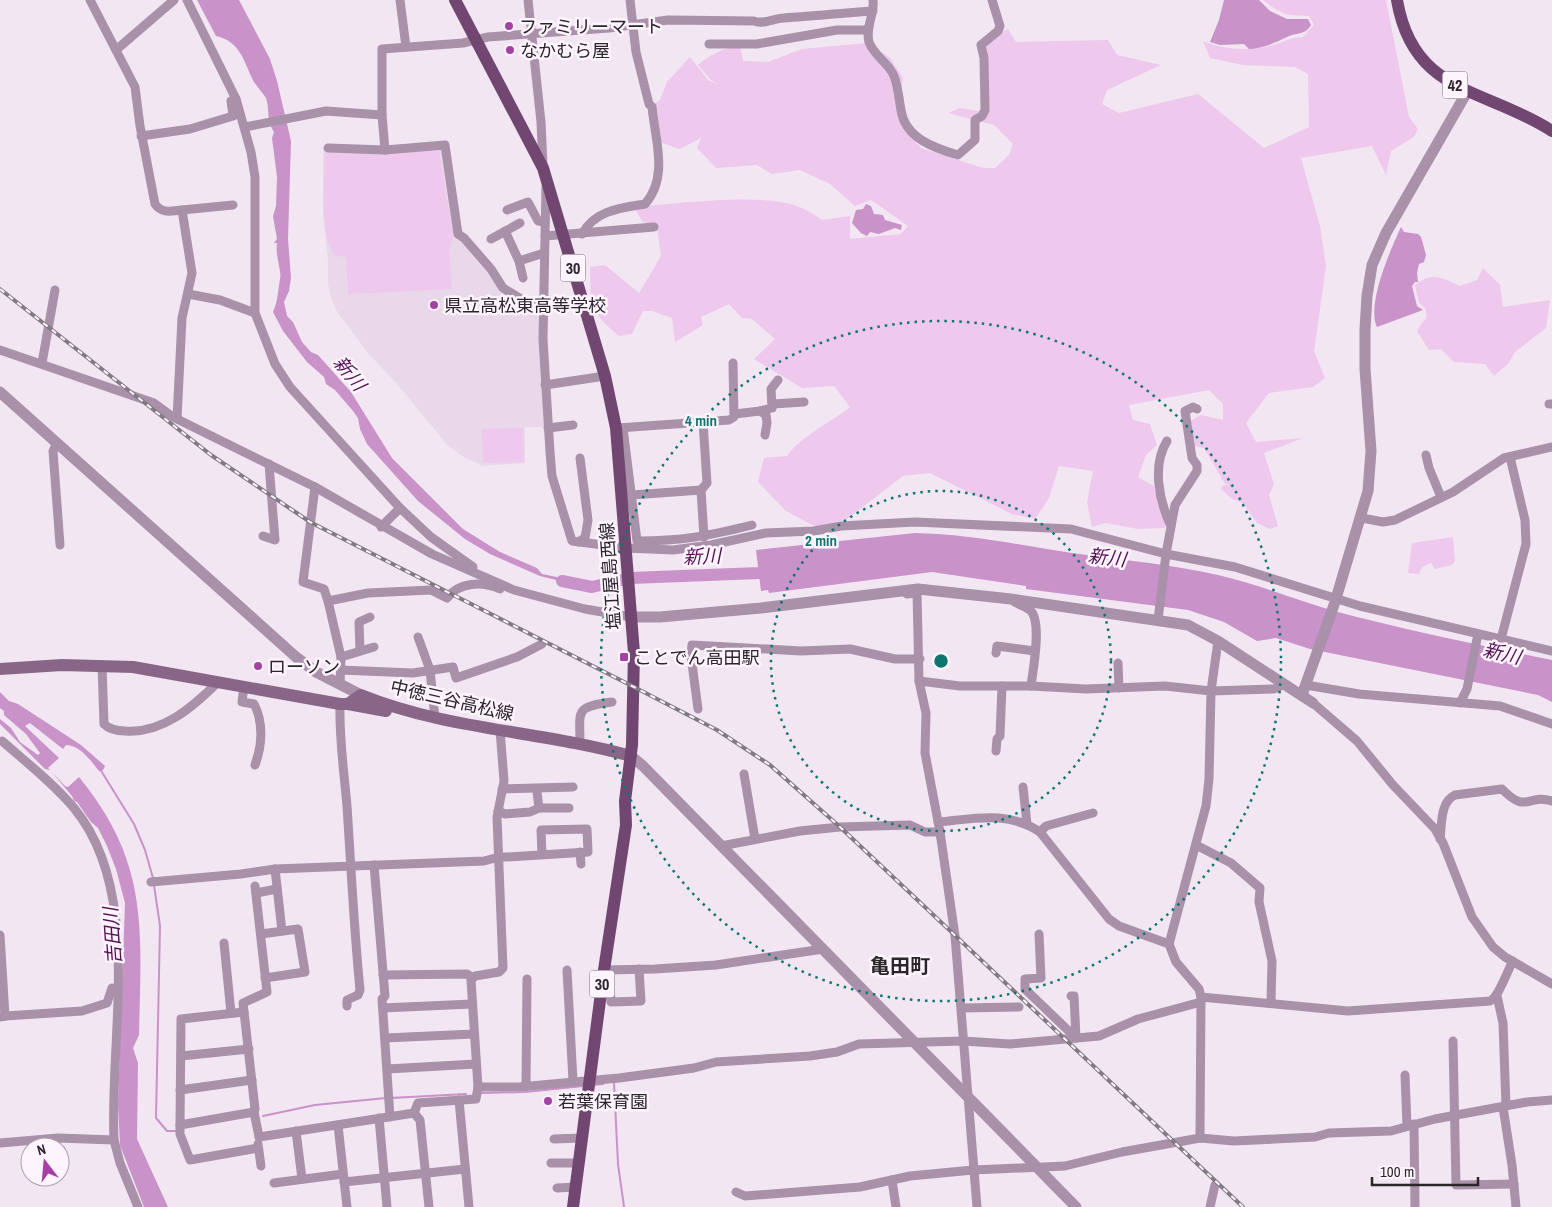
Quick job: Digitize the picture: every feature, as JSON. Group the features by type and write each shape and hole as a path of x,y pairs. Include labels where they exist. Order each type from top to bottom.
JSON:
{"main road":[{"name":"塩江屋島西線","path":"456,0 523,127 544,173 620,428 634,687 625,801 626,825 573,1207"},
{"name":"42","path":"1397,0 1403,30 1412,47 1426,63 1446,80 1467,92 1509,108 1552,131"},
{"path":"0,669 62,664 133,667 391,712 411,712"},
{"name":"中徳三谷高松線","path":"361,695 435,718 580,744 630,756"},
{"path":"344,704 361,695"}],"street":[{"path":"90,0 135,87 141,136 155,204 159,210 167,212 233,206"},
{"path":"116,50 174,0"},
{"path":"187,0 236,99 245,127 255,177 255,313 268,349 282,377 400,508 432,537 483,575"},
{"path":"400,0 406,47"},
{"path":"528,0 530,34 541,122 544,173 543,306 548,428 552,476 572,541 626,552 694,548 766,533 814,531 841,526 914,522 1071,529 1166,554 1235,567 1336,600 1478,636 1501,639 1552,651"},
{"path":"582,234 598,216 610,210 645,204 656,188 658,150 652,107 648,104 636,52 630,0"},
{"path":"873,0 874,11 868,30 869,41 894,75 901,113 907,128 920,140 958,155 976,140 975,120 982,116 985,110 984,58 981,45 998,31 1000,26 992,0"},
{"path":"385,150 382,116 382,49 463,43 476,40 668,20 754,21 759,23 785,18 802,19 874,11"},
{"path":"709,44 757,44 837,30 868,30"},
{"path":"1304,690 1317,659 1362,518 1370,473 1365,329 1366,296 1372,265 1386,233 1467,92"},
{"path":"141,136 190,129 233,116 231,101 236,99"},
{"path":"245,127 314,112 338,110 359,115 382,116"},
{"path":"523,127 541,122"},
{"path":"328,148 385,150 445,145 458,234 464,238 491,269 503,288 523,300 543,306"},
{"path":"507,210 528,202 538,221 545,222"},
{"path":"177,419 182,318 192,273 182,210"},
{"path":"491,239 520,224"},
{"path":"545,236 654,227"},
{"path":"505,231 519,261 523,278"},
{"path":"519,261 544,253"},
{"path":"42,363 55,290"},
{"path":"188,294 220,300 255,313"},
{"path":"0,350 154,403 177,419 315,487 381,527 432,554 514,590 586,610 660,617 761,608 881,592 933,590 1159,616 1188,625 1218,641 1283,685 1304,690 1500,706 1552,724"},
{"path":"733,363 735,414 730,420 620,428 632,495 637,540 677,541 704,537 752,525"},
{"path":"545,385 605,376"},
{"path":"735,414 769,410 773,404 771,389 778,380"},
{"path":"0,392 296,658 340,685 361,695"},
{"path":"773,404 804,402"},
{"path":"1159,616 1174,505 1197,471 1197,465 1192,458 1185,411 1192,407 1197,409"},
{"path":"760,411 766,415 768,423 765,435"},
{"path":"703,422 707,483 701,490 704,537"},
{"path":"548,428 573,425"},
{"path":"1167,441 1162,450 1158,492 1171,525"},
{"path":"57,443 53,451 60,545"},
{"path":"1362,518 1383,522 1395,520 1464,485 1504,458 1552,447"},
{"path":"1426,455 1429,468 1441,497"},
{"path":"578,542 585,538 588,520 580,458"},
{"path":"1501,639 1526,544 1525,520 1510,458"},
{"path":"264,536 276,540 269,464"},
{"path":"315,487 303,582 324,589 341,658 340,685"},
{"path":"632,495 701,490"},
{"path":"381,527 400,508"},
{"path":"328,601 368,593 431,590 447,598 455,589 477,584 493,586 507,592 514,590"},
{"path":"881,592 885,596 917,593 920,681 926,713 925,753 940,832 955,936 977,1207"},
{"path":"1011,599 1017,605 1029,609 1033,614 1035,651 1031,686"},
{"path":"360,651 359,622 370,617"},
{"path":"1460,703 1467,689 1478,636"},
{"path":"418,637 430,670 435,718"},
{"path":"1200,1138 1201,1000 1199,990 1176,962 1169,944 1206,806 1209,786 1211,691 1218,641"},
{"path":"340,670 390,674 453,667 456,678 517,657 542,644"},
{"path":"698,709 692,645 800,651 850,649 895,659 920,659"},
{"path":"996,653 997,646 1035,651"},
{"path":"341,658 374,647"},
{"path":"1118,663 1118,688"},
{"path":"102,665 104,724 108,728 119,731 142,732 178,716 218,682"},
{"path":"920,681 960,686 1056,688 1165,686 1211,691 1274,689 1283,685"},
{"path":"244,686 242,702 254,704 260,722 260,752 255,765"},
{"path":"996,750 997,739 1000,736 1002,686"},
{"path":"1304,690 1313,703 1357,741 1393,785 1424,816 1440,839 1472,917 1493,947 1552,984"},
{"path":"580,744 580,713 589,705 612,702"},
{"path":"344,704 340,745 343,751 344,790 360,990 358,995 347,1000 347,1006"},
{"path":"383,975 467,974 473,978 499,972 503,968 498,811 502,788 500,730"},
{"path":"1,741 74,809 100,852 114,897 118,967 114,1140 120,1163 138,1207"},
{"path":"630,756 643,766 1076,1207"},
{"path":"744,774 755,839"},
{"path":"502,788 573,787"},
{"path":"1023,788 1027,824"},
{"path":"1440,839 1445,804 1450,798 1455,796 1502,789 1518,802 1524,804 1541,799 1552,801"},
{"path":"537,792 539,808"},
{"path":"498,811 505,814 530,812 539,808 569,808"},
{"path":"1040,832 1046,826 1093,813"},
{"path":"938,822 992,817 1013,818 1027,824 1040,832 1109,919 1119,926 1169,944"},
{"path":"721,846 800,831 888,825 910,825 926,832 940,832"},
{"path":"152,882 233,875 275,869 484,861 499,857 542,855 580,852 588,852 587,829 540,830 542,855"},
{"path":"1196,845 1231,863 1260,888 1259,902 1272,961 1271,1002"},
{"path":"580,852 581,864"},
{"path":"374,866 385,996 382,999 390,1117"},
{"path":"275,869 282,931"},
{"path":"261,1166 243,1003 267,992 256,890 277,889"},
{"path":"260,934 298,929 305,972 266,978"},
{"path":"1039,934 1041,978 1025,979 1025,988 1076,1038"},
{"path":"0,936 3,1017 91,1010 107,1003 111,997 114,970 118,967"},
{"path":"224,943 231,1014"},
{"path":"639,969 641,1001 611,1002 606,970 716,965 823,949"},
{"path":"478,1088 526,1086 573,1081 589,1083 694,1068 716,1062 810,1056 837,1052 859,1044 916,1044 963,1041 1010,1044 1099,1036 1138,1019 1201,1000 1271,1002 1334,1010 1365,1011 1490,1001 1497,996 1513,961"},
{"path":"567,970 573,1081"},
{"path":"414,1113 418,1103 476,1099 478,1088 472,1004 471,980 473,978"},
{"path":"526,1086 527,979"},
{"path":"1072,996 1074,996 1076,1038"},
{"path":"1497,996 1502,1022 1504,1106 1516,1207"},
{"path":"107,1003 115,1040"},
{"path":"383,1008 472,1004"},
{"path":"962,1008 1018,1007"},
{"path":"244,1012 181,1019 180,1134 190,1160 258,1148"},
{"path":"385,1038 474,1034"},
{"path":"1453,1041 1456,1185 1514,1184"},
{"path":"180,1056 248,1049"},
{"path":"387,1069 476,1064"},
{"path":"1405,1075 1411,1125 1415,1207"},
{"path":"180,1090 252,1080"},
{"path":"459,1100 469,1207"},
{"path":"736,1192 745,1196 840,1188 910,1176 973,1170 1065,1166 1122,1152 1200,1138 1234,1141 1315,1137 1329,1133 1390,1131 1504,1106 1552,1100"},
{"path":"180,1124 254,1112"},
{"path":"259,1137 414,1113"},
{"path":"414,1113 420,1120 429,1207"},
{"path":"380,1118 388,1207"},
{"path":"338,1124 347,1207"},
{"path":"296,1131 302,1180"},
{"path":"0,1143 58,1138 114,1140"},
{"path":"554,1139 582,1138"},
{"path":"551,1163 579,1163"},
{"path":"274,1183 344,1178 385,1178 465,1169"},
{"path":"892,1180 896,1207"},
{"path":"1210,1207 1215,1185"},
{"path":"556,1188 576,1187"}],"shaded area":[{"path":"1263,0 1386,0 1409,117 1418,129 1414,137 1391,151 1386,175 1372,146 1301,158 1320,226 1326,266 1314,351 1325,378 1313,387 1269,393 1246,423 1256,442 1303,438 1264,453 1274,484 1269,495 1278,526 1270,529 1257,523 1243,503 1232,499 1221,489 1222,486 1230,484 1225,484 1204,448 1193,446 1187,423 1201,415 1223,420 1223,404 1209,390 1129,405 1133,420 1150,424 1157,445 1146,455 1138,477 1154,486 1159,508 1166,517 1165,528 1138,529 1105,523 1092,527 1087,502 1093,471 1059,466 1049,498 1035,519 1012,514 930,473 903,476 847,519 816,527 786,511 758,482 764,458 787,456 800,442 850,407 834,386 802,388 754,359 775,339 752,319 742,318 729,304 701,317 703,325 675,342 672,318 652,311 643,311 632,334 619,336 596,313 591,299 590,267 605,265 639,293 661,256 657,226 643,222 634,207 720,200 767,200 805,209 822,220 850,216 850,239 901,234 908,226 871,200 855,206 830,184 800,170 772,174 757,165 716,168 697,148 702,136 698,140 679,149 660,142 654,104 660,100 667,82 690,57 708,80 717,84 698,65 713,55 734,46 740,45 743,61 768,62 802,49 868,43 890,58 903,78 899,99 904,129 921,148 983,168 995,168 1009,155 1013,144 994,125 948,113 960,108 983,112 986,40 1008,29 1016,42 1108,40 1117,55 1161,65 1107,90 1102,104 1119,113 1198,94 1264,148 1309,127 1308,74 1295,67 1243,65 1210,58 1203,41 1229,48 1256,49 1303,37 1314,25 1309,16 1284,14"},
{"name":"県立高松東高等学校","path":"443,147 462,238 502,289 538,308 544,427 525,427 525,463 483,466 465,458 448,446 404,392 368,353 336,310 331,298 328,284 328,261 323,214 323,150 385,151"},
{"path":"439,150 453,236 449,250 452,289 348,294 346,257 336,256 330,247 327,235 324,206 325,151 381,153"},
{"path":"1483,268 1500,285 1503,307 1550,300 1546,328 1515,352 1508,364 1494,376 1485,364 1454,362 1441,349 1429,350 1417,331 1427,316 1425,308 1419,303 1415,285 1427,278 1438,277 1460,286 1477,280"},
{"path":"523,428 524,462 483,463 482,429"},
{"path":"1453,537 1455,561 1452,565 1435,569 1431,563 1422,567 1419,574 1408,573 1412,543"}],"water":[{"path":"197,0 239,0 270,59 277,81 291,141 288,239 291,278 289,291 284,302 287,316 293,322 302,342 311,352 318,355 351,392 392,458 463,529 500,552 537,568 542,574 581,582 576,585 540,576 490,554 465,539 418,501 367,444 360,429 358,418 353,411 335,390 326,384 324,377 307,362 283,331 273,312 277,300 280,276 277,243 274,243 277,239 273,216 276,206 277,177 272,138 274,132 269,120 266,98 254,82 241,54 231,43 216,36"},
{"path":"1224,0 1259,0 1270,11 1287,19 1308,19 1311,25 1303,32 1259,48 1249,49 1244,44 1220,45 1210,42 1219,20"},
{"path":"866,204 871,206 874,214 883,215 885,220 902,225 901,230 895,228 879,234 870,232 867,236 861,233 852,223 856,210 863,209"},
{"path":"1401,227 1404,232 1418,234 1421,237 1426,255 1424,262 1419,264 1418,282 1415,282 1412,286 1417,306 1423,310 1377,327 1374,317 1377,291 1386,262"},
{"path":"915,533 1013,543 1200,571 1248,583 1319,607 1361,618 1552,660 1552,702 1538,695 1310,649 1276,638 1257,641 1224,622 1188,610 1026,589 1026,586 932,572 769,593 768,590 761,591 756,550"},
{"path":"0,692 9,701 18,704 81,745 105,766 103,770 99,771 85,754 76,748 66,745 63,749 30,723 25,726 59,758 48,768 50,770 45,769 0,724 0,719 11,728 20,742 38,755 40,753 26,734 4,715 4,711 0,708"},
{"path":"51,771 68,787 79,777 102,809 119,839 130,869 140,930 139,1035 133,1048 138,1063 137,1139 168,1207 144,1207 120,1145 118,1104 125,903 116,869 98,828 91,822"}],"waterway":[{"name":"新川","path":"562,581 592,587 631,578 759,573 775,570"},
{"path":"100,769 134,824 145,850 153,878"},
{"path":"154,885 160,926 156,1118 167,1131 176,1131"},
{"path":"614,1082 618,1164 624,1207"},
{"path":"593,1085 603,1084"},
{"path":"482,1093 525,1092 583,1086"},
{"path":"391,1098 466,1094"},
{"path":"263,1116 315,1105 386,1098"}],"railway":[{"path":"0,289 211,455 310,522 717,730 770,765 840,827 1243,1207"}],"place":[{"name":"ファミリーマート","path":"509,26"},
{"name":"なかむら屋","path":"510,50"},
{"name":"県立高松東高等学校","path":"434,305"},
{"name":"ことでん高田駅","path":"624,657"},
{"name":"ローソン","path":"258,666"},
{"name":"若葉保育園","path":"548,1101"}],"district":[{"name":"亀田町","path":"900,965"}],"water label":[{"name":"吉田川","path":"112,936"}]}
